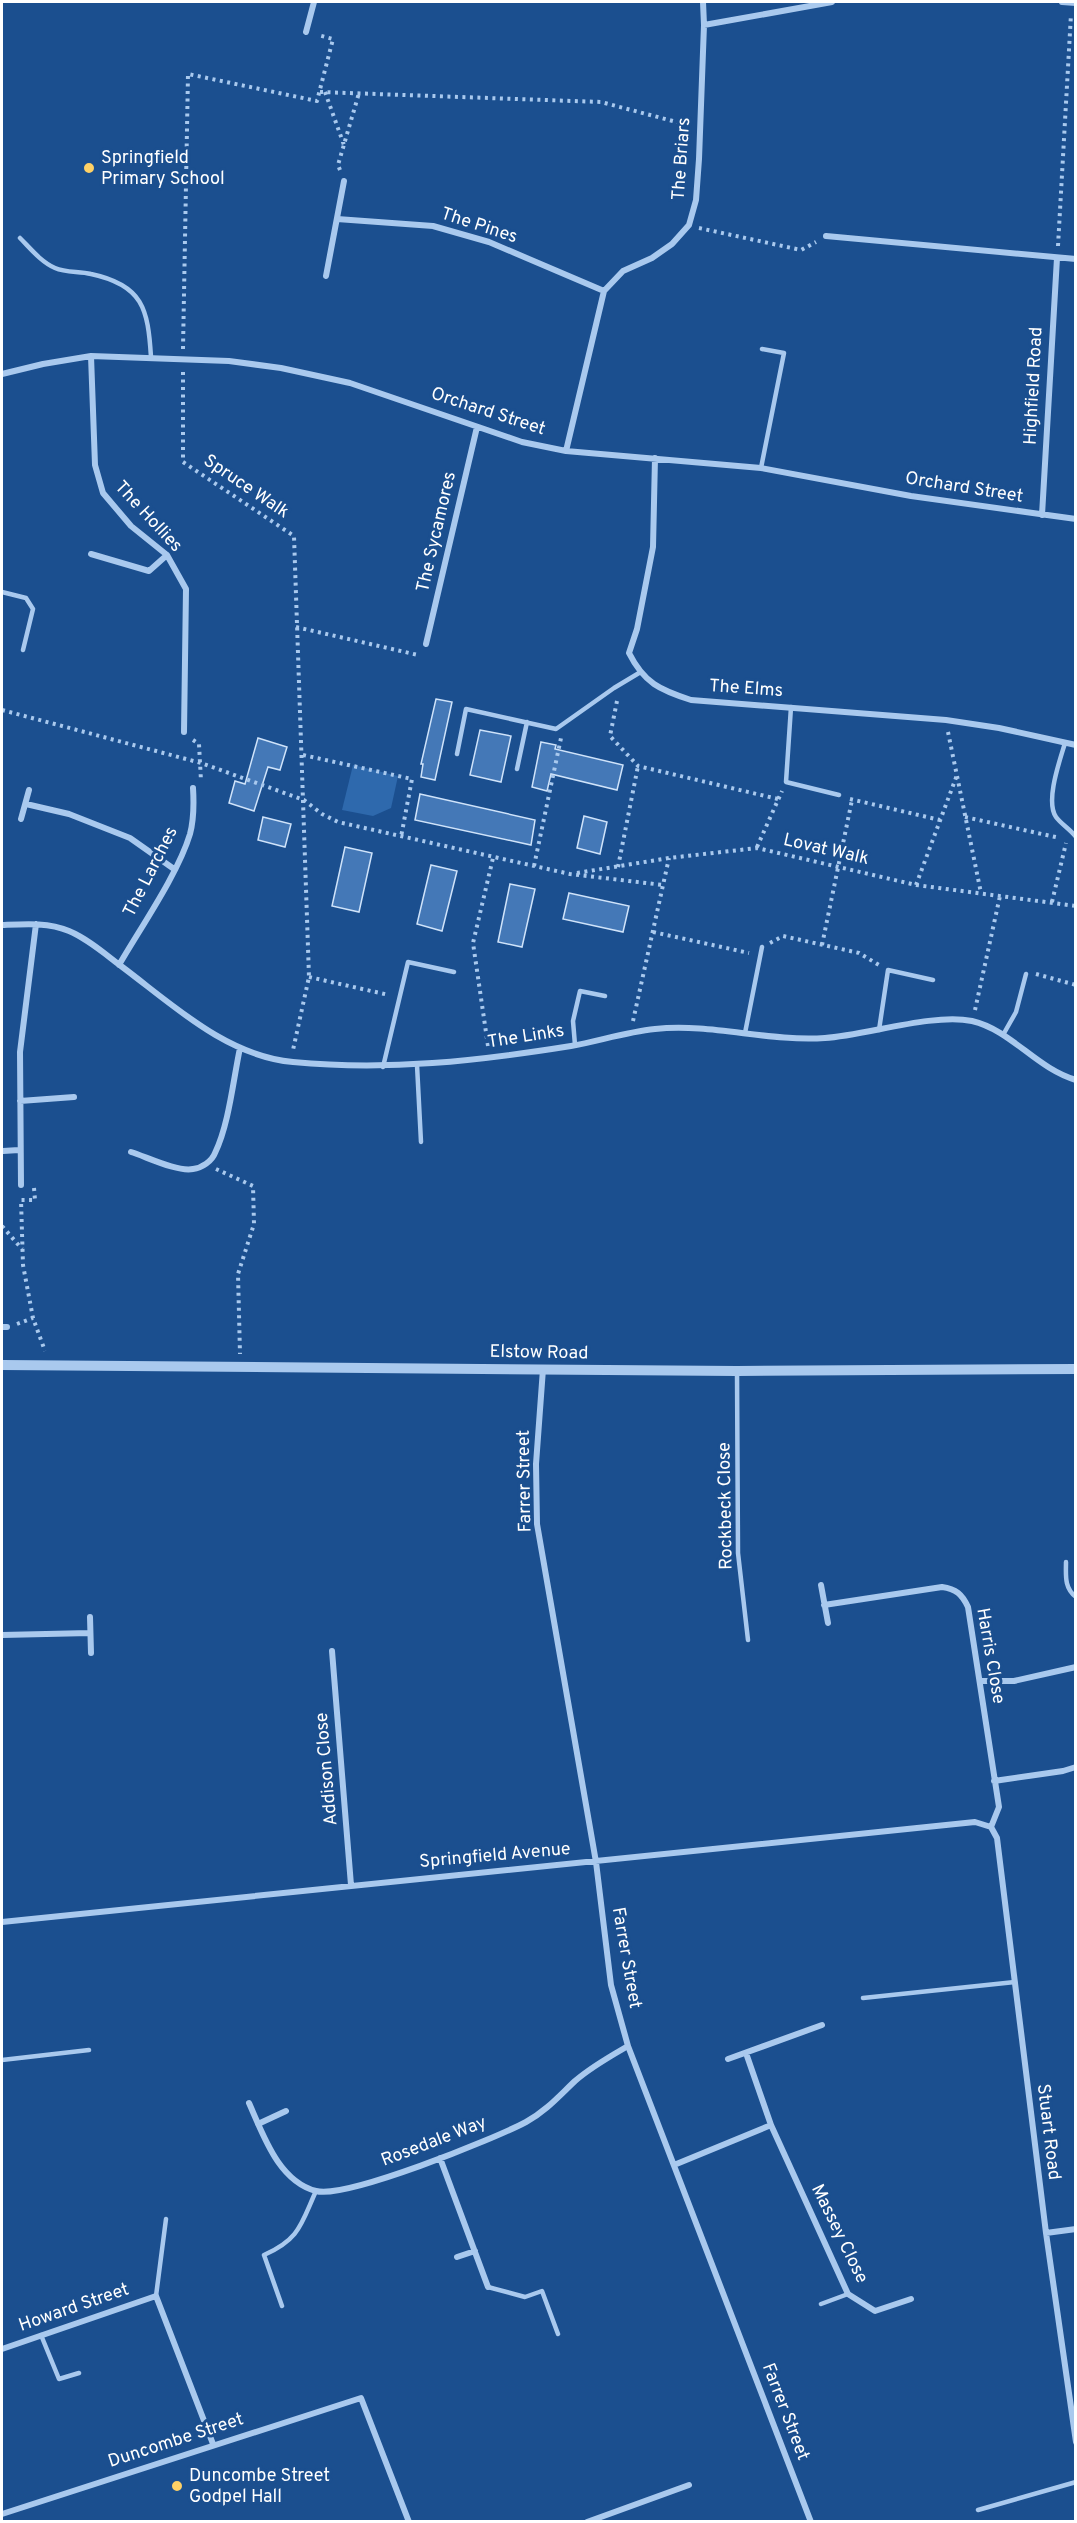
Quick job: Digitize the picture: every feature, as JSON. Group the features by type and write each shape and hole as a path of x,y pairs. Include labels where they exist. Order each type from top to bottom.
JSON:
{"street":[{"path":"306,32 314,2"},
{"name":"The Briars","path":"604,291 623,271 652,258 672,244 689,225 696,200 704,25 703,2"},
{"path":"704,25 832,2"},
{"path":"1062,2 1074,3"},
{"path":"326,276 344,181"},
{"name":"The Pines","path":"337,219 433,226 489,242 604,291"},
{"path":"826,236 1076,259"},
{"name":"Highfield Road","path":"1042,515 1057,258"},
{"path":"566,451 604,291"},
{"name":"Orchard Street","path":"2,374 91,356 183,358 281,368 350,383 417,404 522,442 566,451 761,468 911,496 1076,519"},
{"name":"The Hollies","path":"91,356 95,465 103,493 131,525 166,555 186,589 183,732"},
{"name":"The Sycamores","path":"426,644 477,427"},
{"path":"639,673 629,653 637,629 653,547 656,458"},
{"path":"91,554 148,571 166,555"},
{"name":"The Elms","path":"639,673 667,692 691,700 946,720 999,728 1076,745"},
{"name":"The Larches","path":"119,965 174,869 190,834 194,809 193,788"},
{"path":"21,819 30,790"},
{"path":"26,804 69,814 130,838 174,869"},
{"path":"21,1185 20,1052 36,924"},
{"name":"The Links","path":"2,925 36,924 68,931 99,949 210,1032 240,1048 266,1058 290,1062 383,1067 417,1065 490,1059 655,1029 691,1028 745,1033 777,1039 826,1038 941,1020 973,1021 1003,1035 1047,1066 1076,1080"},
{"path":"130,1152 182,1169 194,1169 205,1165 215,1155 240,1048"},
{"path":"20,1101 74,1097"},
{"path":"3,1151 19,1150"},
{"name":"Elstow Road","path":"2,1365 737,1371 1076,1368"},
{"name":"Farrer Street","path":"543,1369 536,1464 537,1524 596,1862 612,1985 628,2046 811,2522"},
{"path":"821,1585 828,1623"},
{"name":"Harris Close","path":"824,1605 925,1589 952,1588 963,1595 968,1606 999,1808 992,1827"},
{"path":"90,1617 91,1653"},
{"path":"2,1635 90,1633"},
{"name":"Addison Close","path":"332,1651 351,1885"},
{"path":"980,1681 1014,1681 1076,1667"},
{"path":"994,1781 1076,1767"},
{"name":"Springfield Avenue","path":"2,1922 975,1822 992,1827"},
{"name":"Stuart Road","path":"992,1827 997,1838 1046,2233 1076,2442"},
{"path":"728,2059 822,2025"},
{"name":"Rosedale Way","path":"316,2191 340,2191 440,2158 526,2122 550,2106 575,2081 600,2061 628,2046"},
{"name":"Massey Close","path":"746,2053 771,2125 848,2294 875,2311 911,2299"},
{"path":"249,2103 278,2163 294,2180 316,2191"},
{"path":"258,2124 286,2111"},
{"path":"674,2164 771,2125"},
{"path":"440,2158 488,2287"},
{"path":"1046,2233 1076,2229"},
{"path":"458,2257 474,2251"},
{"path":"156,2296 213,2444"},
{"name":"Howard Street","path":"2,2349 156,2296"},
{"name":"Duncombe Street","path":"2,2514 361,2398 409,2522"},
{"path":"587,2522 689,2485"},
{"path":"2,2514 4,2522"}],"lane":[{"path":"20,238 48,265 57,269 112,280 138,297 149,329 151,357"},
{"path":"761,468 784,353 762,349"},
{"path":"2,592 26,598 33,609 23,650"},
{"path":"457,754 466,709 556,729 639,673"},
{"path":"791,707 786,782 839,795"},
{"path":"517,769 527,722"},
{"path":"1065,743 1051,801 1055,816 1070,828 1076,837"},
{"path":"745,1033 762,947"},
{"path":"383,1067 408,962 454,972"},
{"path":"879,1030 888,970 933,980"},
{"path":"1003,1035 1016,1012 1026,974"},
{"path":"575,1045 573,1021 580,991 604,996"},
{"path":"417,1065 421,1142"},
{"name":"Rockbeck Close","path":"737,1371 738,1553 748,1640"},
{"path":"1066,1562 1066,1581 1072,1594 1076,1597"},
{"path":"863,1998 1015,1982"},
{"path":"2,2060 89,2050"},
{"path":"282,2306 264,2255 284,2246 298,2232 316,2191"},
{"path":"156,2296 166,2218"},
{"path":"488,2287 525,2296 542,2291 558,2334"},
{"path":"820,2304 848,2294"},
{"path":"40,2336 59,2379 79,2373"},
{"path":"978,2510 1076,2482"}],"path":[{"path":"1057,258 1074,3"},
{"path":"306,32 333,39 320,92 601,102 700,128"},
{"name":"Spruce Walk","path":"290,1062 309,977 294,536 183,462 188,74 317,101 320,92"},
{"path":"326,92 344,146"},
{"path":"344,181 338,165 359,93"},
{"path":"689,225 729,236 801,250 826,236"},
{"path":"296,627 423,656 426,644"},
{"path":"614,688 618,698 610,736 638,766 778,799"},
{"name":"Lovat Walk","path":"2,710 201,763 304,800 322,814 338,822 570,874 663,885"},
{"path":"946,720 981,893"},
{"path":"534,866 561,738 556,729"},
{"path":"183,732 198,744 202,780 193,788"},
{"path":"303,755 412,779 401,837"},
{"path":"618,867 638,766"},
{"path":"916,885 957,774"},
{"path":"757,848 786,782"},
{"path":"839,795 940,820"},
{"path":"822,945 852,800"},
{"path":"965,817 1067,840 1052,902"},
{"name":"Lovat Walk","path":"570,874 669,858 757,848 916,885 1076,906"},
{"path":"490,1059 473,943 493,858"},
{"path":"630,1034 669,858"},
{"path":"973,1021 1000,896"},
{"path":"653,932 760,956"},
{"path":"762,947 783,936 859,953 888,970"},
{"path":"1026,974 1035,974 1076,985"},
{"path":"309,977 399,997"},
{"path":"205,1165 253,1186 254,1224 238,1274 240,1367"},
{"path":"21,1185 34,1188 35,1200 21,1200 23,1265 33,1318 51,1365"},
{"path":"2,1226 22,1249"}],"shaded area":[{"path":"353,765 398,776 391,808 373,816 342,810"}],"building":[{"path":"436,699 452,702 435,780 421,777 423,764 421,764"},
{"path":"480,730 511,736 501,782 470,775"},
{"path":"258,738 287,747 280,770 268,767 254,811 229,803 235,781 245,784"},
{"path":"541,742 556,745 555,749 623,765 617,790 551,774 547,791 532,787"},
{"path":"420,794 535,820 531,845 415,820"},
{"path":"584,816 607,822 600,854 577,848"},
{"path":"263,817 291,824 285,847 258,840"},
{"path":"345,847 372,853 359,912 332,906"},
{"path":"431,865 457,871 442,931 417,924"},
{"path":"510,884 535,889 522,947 498,942"},
{"path":"569,893 629,906 623,932 563,919"}],"place":[{"name":"Springfield Primary School","path":"89,168"},
{"name":"Duncombe Street Godpel Hall","path":"177,2486"}]}
